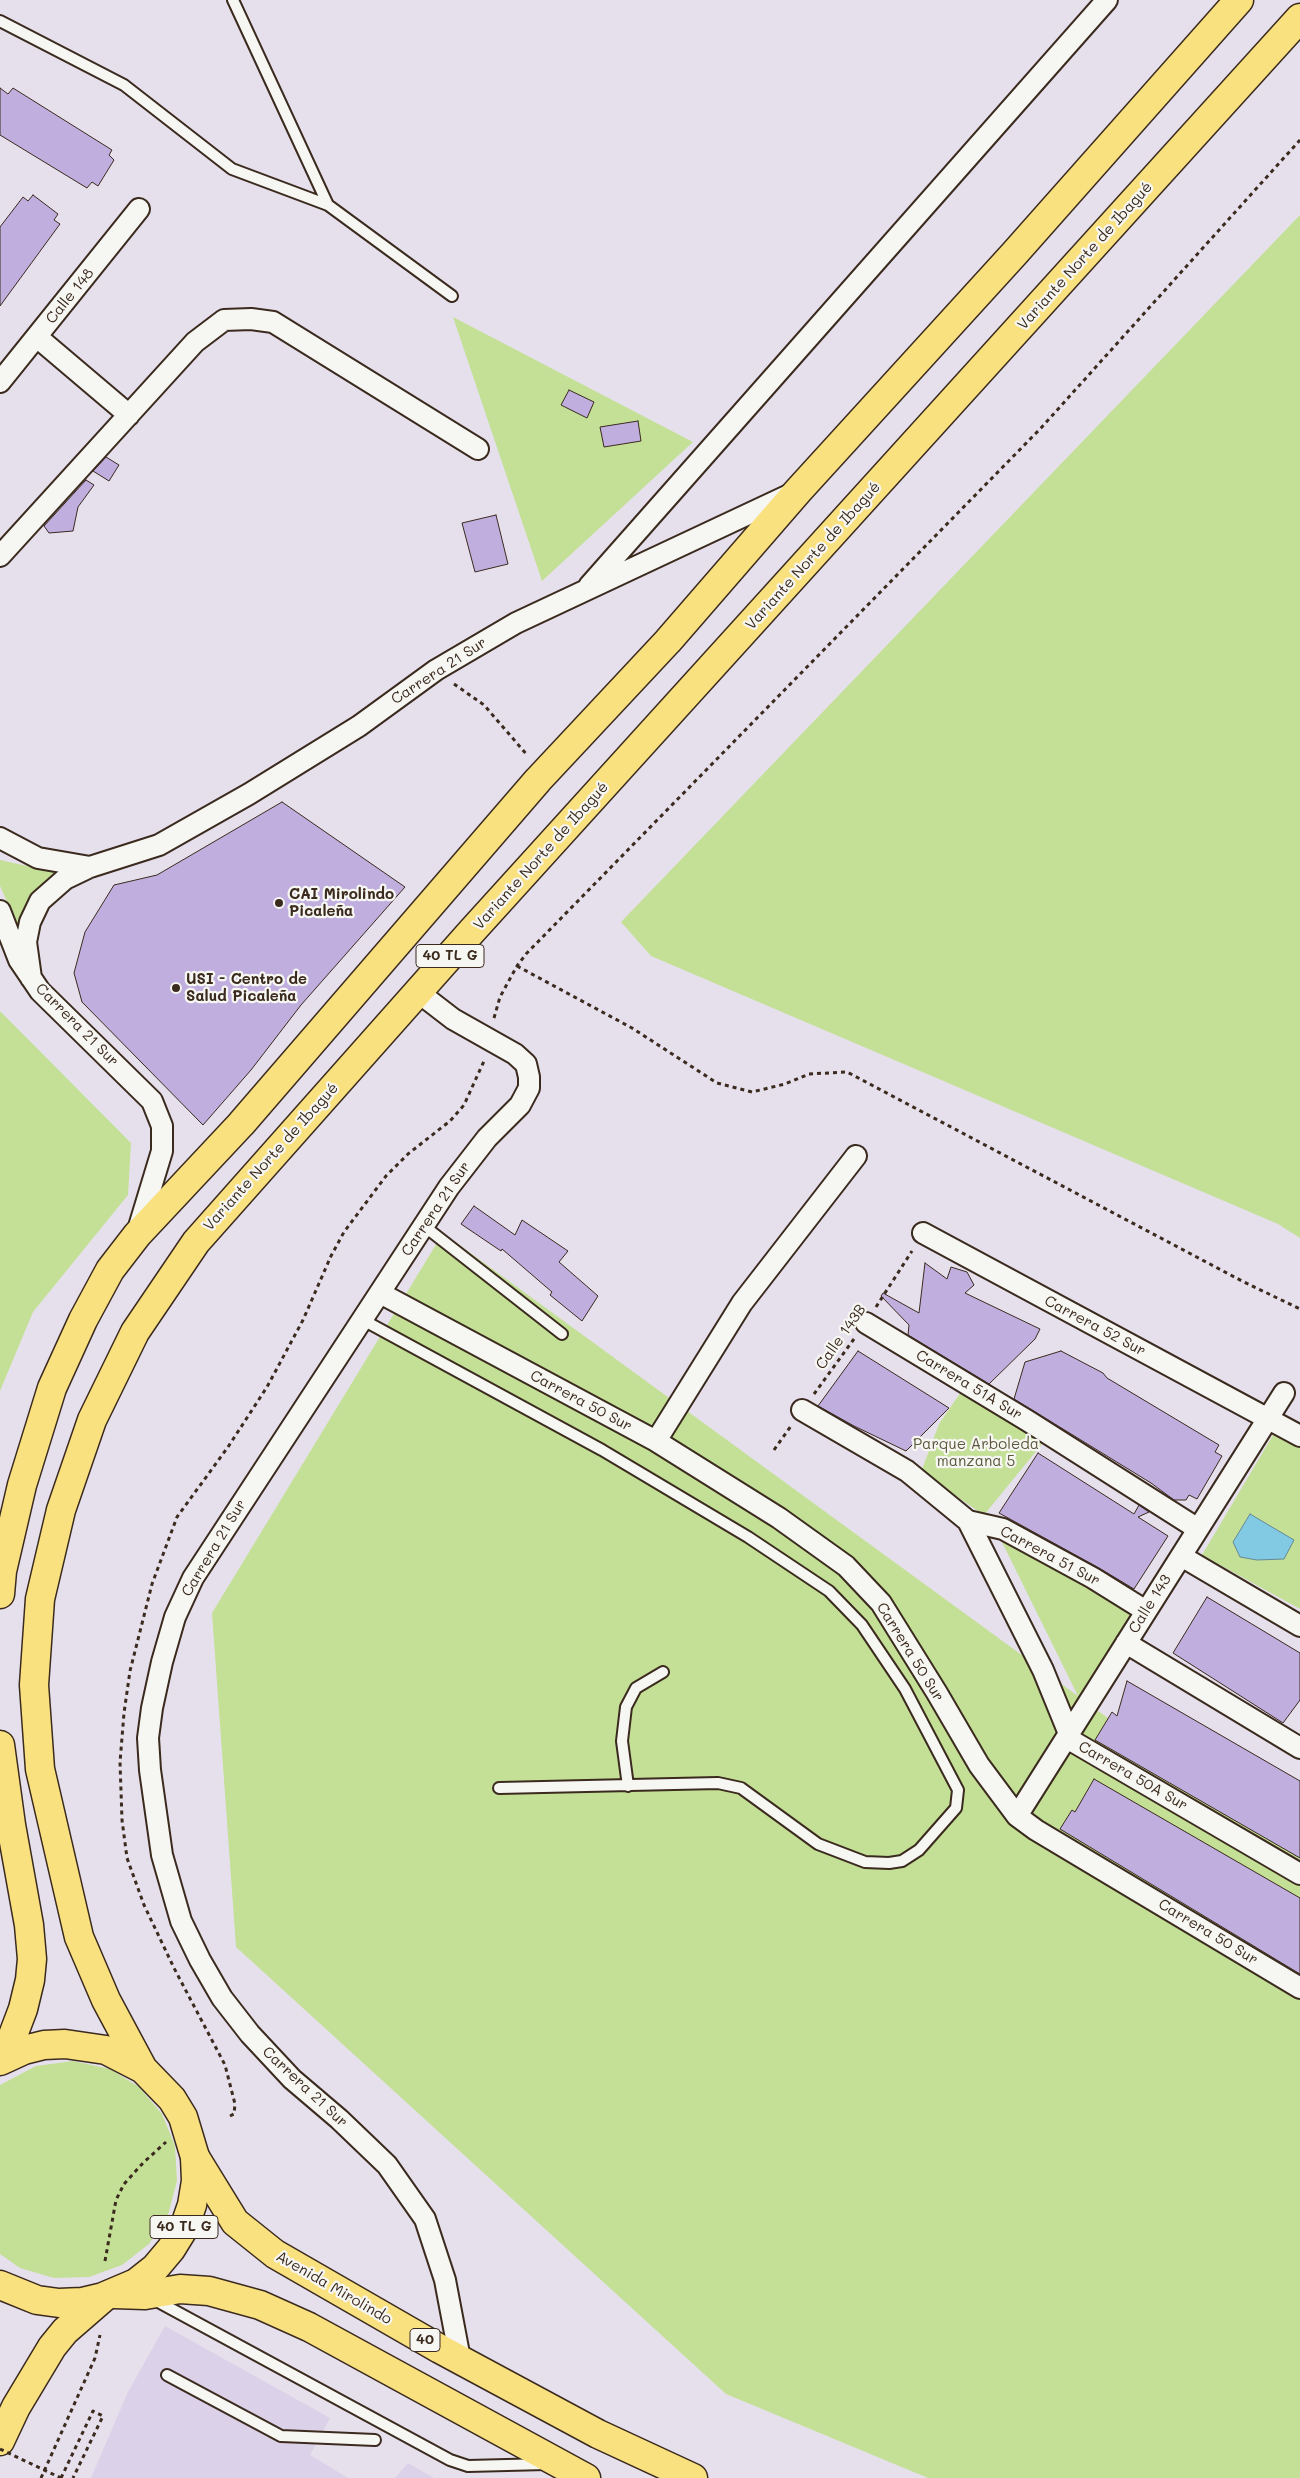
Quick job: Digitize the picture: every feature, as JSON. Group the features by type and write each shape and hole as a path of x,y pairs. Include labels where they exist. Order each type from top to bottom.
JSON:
{"main road":[{"name":"40 TL G","path":"0,1594 2,1571 22,1485 52,1388 82,1320 110,1270 137,1235 240,1124 538,780 668,641 798,491 1014,254 1239,0"},
{"name":"Variante Norte de Ibagué","path":"142,2069 106,2000 79,1937 40,1769 34,1685 40,1599 61,1510 92,1420 135,1332 196,1242 418,992 1300,18"},
{"name":"40 TL G","path":"0,1760 29,1925 32,1959 30,1980 23,2009 2,2060"},
{"name":"40 TL G","path":"0,2441 16,2407 52,2347 65,2331 109,2296 136,2282 155,2268 180,2235 192,2205 196,2181 195,2157 191,2136 172,2098 142,2069 106,2050 78,2045 44,2045 2,2060"},
{"name":"Avenida Mirolindo","path":"195,2157 235,2222 254,2239 317,2279 460,2359 598,2434 692,2478"},
{"name":"40 TL G","path":"0,2285 37,2300 59,2303 82,2302 109,2296"},
{"path":"109,2296 145,2295 180,2289 209,2291 260,2305 309,2327 586,2478"}],"street":[{"path":"584,591 1107,0"},
{"name":"Calle 148","path":"0,382 139,209"},
{"path":"0,556 195,342 224,320 250,319 273,322 478,449"},
{"path":"37,337 129,415"},
{"name":"Carrera 21 Sur","path":"31,978 26,942 30,922 40,901 65,879 90,867 159,845 248,794 359,726 436,670 516,623 798,491"},
{"name":"Carrera 21 Sur","path":"0,838 38,858 90,867"},
{"name":"Carrera 21 Sur","path":"0,911 18,960 40,991 152,1101 162,1126 162,1151 137,1235"},
{"name":"Carrera 21 Sur","path":"418,992 453,1019 515,1054 526,1064 529,1088 520,1105 487,1138 449,1187 193,1578 175,1617 162,1662 148,1738 150,1770 162,1855 181,1921 218,1990 250,2034 292,2079 339,2119 387,2165 425,2219 445,2280 460,2359"},
{"path":"656,1442 742,1303 856,1156"},
{"name":"Carrera 52 Sur","path":"923,1233 1300,1436"},
{"name":"Carrera 50 Sur","path":"380,1293 656,1442 779,1518 846,1566 881,1603 937,1693 979,1766 1017,1816 1036,1830 1300,1988"},
{"name":"Carrera 51A Sur","path":"866,1323 1028,1421 1198,1529"},
{"name":"Calle 143","path":"1017,1816 1284,1393"},
{"name":"Carrera 51 Sur","path":"802,1410 908,1471 968,1521 1003,1529 1093,1578 1146,1612"},
{"name":"Carrera 50A Sur","path":"968,1521 1043,1670 1068,1735 1080,1745 1300,1874"},
{"path":"1181,1556 1300,1626"},
{"path":"1126,1643 1300,1748"}],"lane":[{"path":"233,0 328,206"},
{"path":"0,21 124,85 232,169 328,206 452,296"},
{"path":"424,1226 562,1334"},
{"path":"363,1320 602,1450 748,1537 829,1591 862,1625 905,1689 958,1790 956,1808 919,1850 902,1861 889,1863 865,1862 818,1844 741,1788 718,1783 499,1788"},
{"path":"628,1786 622,1741 626,1708 636,1688 663,1672"},
{"path":"145,2295 450,2460 477,2467 559,2463"},
{"path":"167,2375 281,2436 375,2440"}],"path":[{"path":"230,2116 234,2114 235,2104 225,2065 174,1968 144,1904 127,1858 122,1820 120,1762 130,1671 152,1584 177,1517 228,1447 267,1387 299,1328 331,1256 344,1232 386,1176 408,1154 450,1121 464,1106 484,1063 500,997 517,966 1041,428 1300,140"},
{"path":"436,670 484,705 527,753 538,780"},
{"path":"517,966 632,1028 717,1083 752,1092 785,1084 809,1074 847,1072 1242,1281 1300,1309"},
{"name":"Calle 143B","path":"774,1450 866,1323 923,1233"},
{"path":"105,2261 116,2200 124,2184 142,2163 168,2141"},
{"path":"41,2478 95,2358 100,2335"},
{"path":"0,2449 61,2478 93,2411 103,2416 73,2478"}],"shaded area":[{"path":"165,2326 330,2418 310,2455 348,2478 91,2478 127,2394"},
{"path":"408,2463 434,2478 395,2478"}],"green space":[{"path":"1300,215 1300,1238 1278,1224 651,956 621,922"},
{"path":"453,317 693,442 542,581"},
{"path":"0,860 59,873 30,902 18,926 0,886"},
{"path":"0,1011 131,1143 128,1195 33,1312 0,1391"},
{"path":"443,1233 1078,1696 997,1532 1140,1619 1090,1705 1300,1858 1300,2478 928,2478 726,2394 236,1947 212,1613"},
{"name":"Parque Arboleda manzana 5","path":"961,1392 999,1412 1042,1444 984,1515 921,1472 939,1424"},
{"path":"1276,1430 1300,1448 1300,1609 1202,1555"},
{"path":"73,2061 110,2069 139,2087 162,2114 175,2146 177,2181 168,2215 149,2244 122,2265 89,2277 54,2278 20,2268 0,2254 0,2085 36,2066"}],"water":[{"path":"1250,1514 1294,1540 1284,1559 1257,1560 1240,1557 1233,1542"}],"building":[{"path":"0,88 8,94 13,88 112,150 109,155 114,160 98,186 92,182 87,188 0,135"},
{"path":"33,195 58,214 54,220 60,224 0,306 0,227 23,197 28,201"},
{"path":"569,390 594,402 587,418 561,405"},
{"path":"638,421 641,441 604,447 600,427"},
{"path":"106,457 119,465 109,481 93,471"},
{"path":"86,480 94,485 78,507 73,531 49,533 44,526"},
{"path":"496,515 508,564 475,572 462,523"},
{"path":"282,802 405,887 301,1005 251,1070 203,1125 82,1002 74,973 85,932 114,885 157,875"},
{"path":"474,1206 515,1235 522,1220 568,1251 559,1262 598,1296 582,1321 550,1295 552,1292 502,1249 501,1251 461,1224"},
{"path":"925,1263 947,1279 951,1267 967,1272 974,1285 965,1293 1040,1329 1035,1339 989,1384 908,1335 909,1325 881,1296 883,1293 919,1313"},
{"path":"858,1351 949,1408 906,1451 818,1406"},
{"path":"1061,1351 1103,1373 1107,1378 1219,1445 1215,1452 1222,1456 1197,1499 1189,1495 1186,1500 1174,1500 1151,1483 1014,1399 1025,1362"},
{"path":"1038,1453 1134,1514 1139,1505 1149,1512 1138,1517 1168,1536 1134,1589 999,1513"},
{"path":"1207,1597 1300,1653 1300,1700 1283,1723 1173,1653"},
{"path":"1127,1681 1300,1781 1300,1858 1095,1740 1112,1712 1117,1716"},
{"path":"1094,1779 1300,1898 1300,1974 1060,1829 1072,1810 1075,1812"}],"place":[{"name":"CAI Mirolindo Picaleña","path":"279,903"},
{"name":"USI - Centro de Salud Picaleña","path":"176,988"}]}
